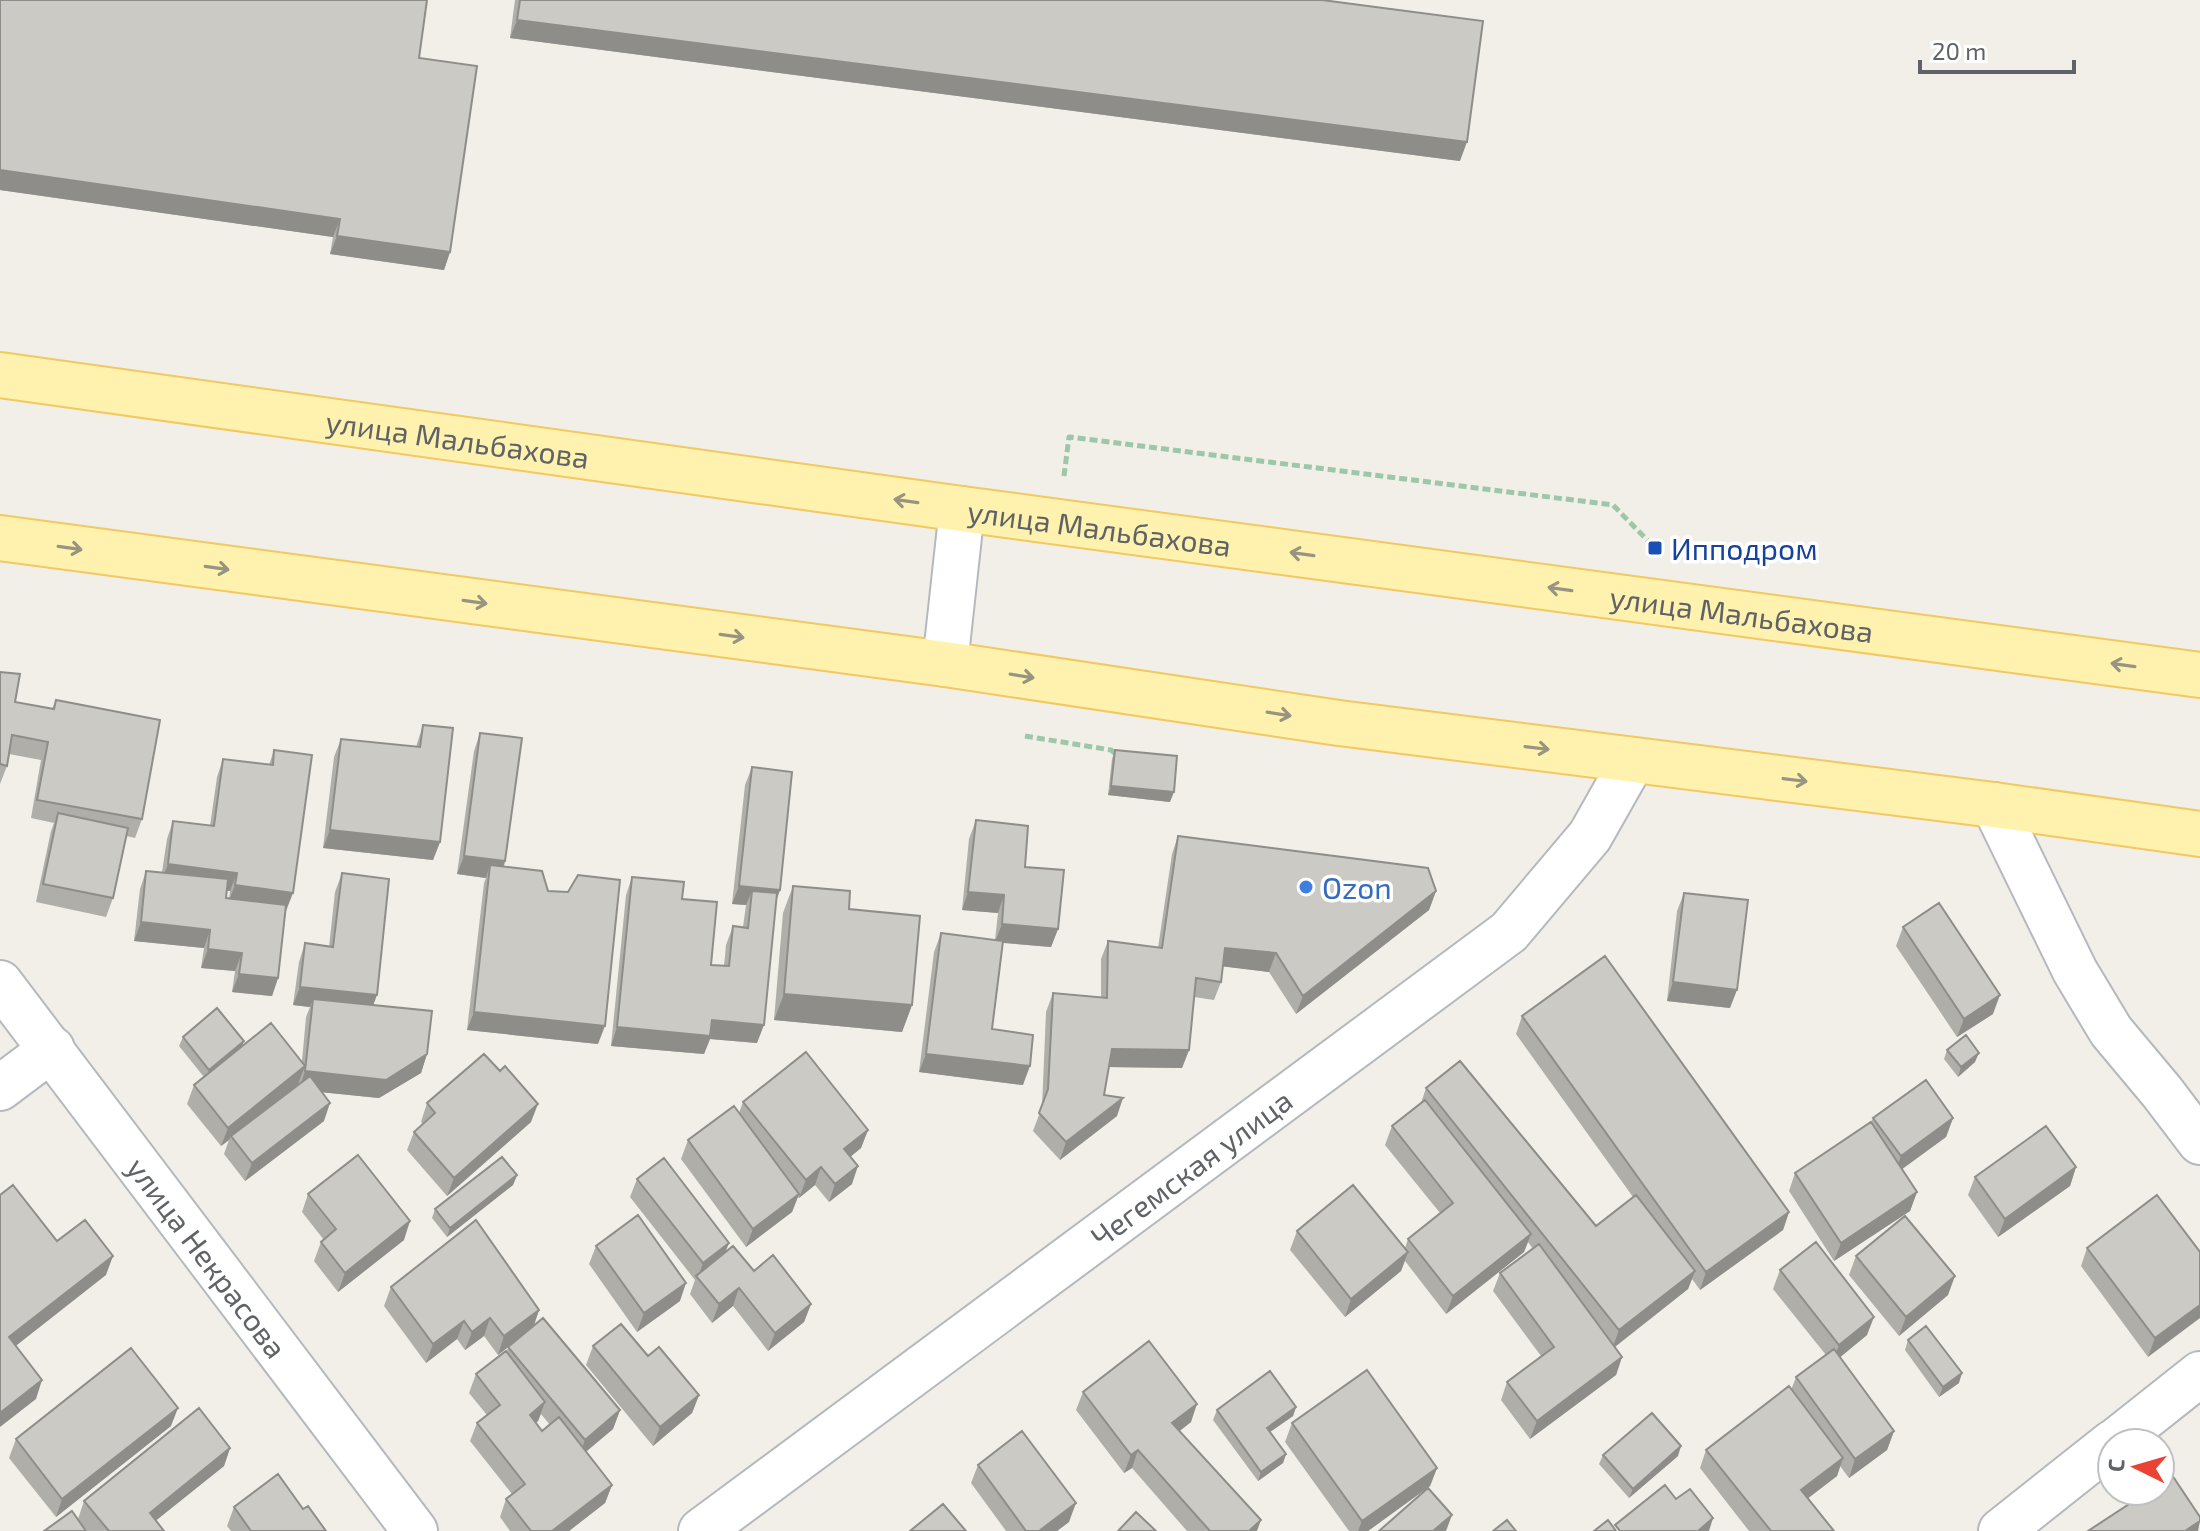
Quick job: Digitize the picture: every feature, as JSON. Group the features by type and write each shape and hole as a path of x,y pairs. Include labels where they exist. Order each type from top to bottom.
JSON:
{"main road":[{"name":"улица Мальбахова","path":"0,375 962,509 2200,675"},
{"path":"0,538 945,664 1339,723 1994,805 2200,834"}],"street":[{"path":"945,664 962,509"},
{"name":"Чегемская улица","path":"701,1531 1509,932 1590,836 1633,760"},
{"path":"1994,805 2075,971 2096,1007 2111,1031 2200,1142"},
{"name":"улица Некрасова","path":"0,983 415,1531"},
{"path":"0,1088 52,1049"},
{"path":"2132,1427 2200,1374"},
{"path":"2001,1531 2096,1456"}],"path":[{"path":"1064,485 1069,437 1613,505 1655,548"},
{"path":"1025,736 1111,750 1129,765"}],"building":[{"path":"0,0 427,0 419,58 477,66 450,252 337,236 340,219 0,170"},
{"path":"520,0 1322,0 1483,21 1467,142 517,20"},
{"path":"0,672 20,674 15,702 54,709 56,700 160,720 142,819 37,800 48,742 12,735 7,766 0,764"},
{"path":"423,725 453,728 440,842 330,830 341,739 420,747"},
{"path":"480,733 522,738 505,861 464,856"},
{"path":"274,750 312,755 293,893 235,885 237,873 168,864 173,821 214,826 223,759 273,765"},
{"path":"1115,750 1177,756 1174,792 1111,786"},
{"path":"752,767 792,772 780,890 739,886"},
{"path":"58,813 128,828 113,898 43,884"},
{"path":"976,820 1028,826 1025,867 1064,870 1058,929 1002,924 1004,895 968,892"},
{"path":"1178,836 1428,868 1436,891 1303,996 1276,953 1225,948 1221,982 1196,978 1189,1050 1112,1049 1104,1095 1123,1098 1066,1142 1039,1113 1048,1089 1053,993 1107,998 1108,941 1162,948"},
{"path":"490,865 542,871 548,891 568,892 578,875 620,880 605,1026 474,1012"},
{"path":"146,871 228,879 226,898 286,905 278,978 239,974 242,953 208,949 210,930 141,922"},
{"path":"342,873 389,879 377,995 300,987 305,943 333,947"},
{"path":"632,877 684,882 682,899 717,902 711,965 729,966 733,926 748,928 752,891 777,893 764,1025 712,1020 710,1036 617,1027"},
{"path":"793,886 850,891 849,909 920,916 912,1005 784,994"},
{"path":"1684,893 1748,900 1737,990 1673,982"},
{"path":"1939,903 2000,995 1964,1019 1903,927"},
{"path":"941,933 1003,941 992,1029 1033,1035 1030,1066 926,1054"},
{"path":"1605,956 1789,1212 1706,1272 1522,1016"},
{"path":"313,999 432,1011 427,1054 386,1080 305,1071"},
{"path":"217,1008 244,1041 209,1070 183,1037"},
{"path":"271,1023 305,1066 228,1128 194,1085"},
{"path":"1966,1035 1979,1053 1961,1067 1947,1050"},
{"path":"806,1052 868,1130 844,1149 858,1166 835,1184 821,1167 806,1180 743,1102"},
{"path":"484,1054 500,1071 505,1066 538,1104 454,1178 414,1132 435,1113 427,1103"},
{"path":"1460,1061 1596,1226 1636,1195 1695,1271 1619,1330 1426,1088"},
{"path":"310,1076 330,1103 252,1163 231,1136"},
{"path":"1926,1080 1953,1118 1901,1156 1873,1118"},
{"path":"1425,1100 1531,1234 1453,1296 1408,1239 1453,1203 1392,1126"},
{"path":"734,1106 799,1194 753,1229 688,1140"},
{"path":"1871,1122 1917,1192 1841,1243 1795,1173"},
{"path":"2046,1126 2076,1167 2005,1219 1975,1177"},
{"path":"358,1155 410,1221 345,1273 321,1242 336,1229 308,1194"},
{"path":"502,1157 517,1175 450,1228 435,1209"},
{"path":"664,1158 729,1243 703,1263 637,1179"},
{"path":"13,1185 57,1241 85,1220 113,1256 9,1337 42,1380 0,1413 0,1195"},
{"path":"1353,1185 1408,1252 1351,1299 1297,1231"},
{"path":"2157,1195 2200,1252 2200,1305 2155,1338 2087,1248"},
{"path":"638,1215 686,1283 644,1313 596,1246"},
{"path":"1905,1216 1955,1276 1906,1317 1856,1256"},
{"path":"476,1220 539,1310 504,1336 490,1318 472,1332 464,1321 433,1344 391,1287"},
{"path":"1816,1242 1874,1317 1839,1345 1780,1270"},
{"path":"1539,1244 1622,1357 1537,1421 1507,1382 1554,1347 1500,1273"},
{"path":"733,1246 754,1271 773,1255 811,1304 775,1333 739,1288 719,1304 696,1276"},
{"path":"543,1318 620,1410 585,1440 508,1347"},
{"path":"621,1324 648,1356 659,1347 699,1395 660,1427 593,1346"},
{"path":"1926,1326 1962,1373 1943,1387 1908,1340"},
{"path":"1149,1341 1197,1404 1172,1423 1261,1520 1249,1531 1210,1531 1138,1450 1131,1455 1083,1392"},
{"path":"131,1348 178,1408 62,1499 16,1439"},
{"path":"1834,1349 1894,1431 1855,1459 1796,1377"},
{"path":"506,1351 545,1402 530,1415 542,1431 559,1417 612,1485 552,1531 531,1531 506,1499 525,1484 477,1423 500,1405 476,1374"},
{"path":"1367,1370 1437,1468 1362,1521 1292,1423"},
{"path":"1270,1371 1296,1407 1267,1428 1286,1454 1261,1472 1217,1410"},
{"path":"1789,1386 1843,1458 1801,1490 1834,1531 1771,1531 1706,1450"},
{"path":"199,1408 230,1448 150,1513 164,1531 109,1531 84,1501"},
{"path":"1652,1413 1681,1446 1633,1489 1603,1455"},
{"path":"1022,1431 1076,1503 1039,1531 1026,1531 978,1465"},
{"path":"278,1474 303,1509 308,1506 326,1531 251,1531 234,1507"},
{"path":"2176,1481 2200,1517 2200,1521 2185,1531 2088,1531 2125,1507 2176,1507"},
{"path":"1665,1485 1676,1499 1690,1489 1713,1518 1698,1531 1620,1531 1615,1525"},
{"path":"1428,1488 1452,1515 1433,1531 1379,1531"},
{"path":"943,1504 966,1531 910,1531"},
{"path":"72,1511 86,1531 44,1531"},
{"path":"1136,1512 1156,1531 1118,1531"},
{"path":"1507,1520 1516,1531 1493,1531"},
{"path":"1608,1520 1616,1531 1594,1531"}],"place":[{"name":"Ипподром","path":"1655,548"},
{"name":"Ozon","path":"1306,887"}]}
